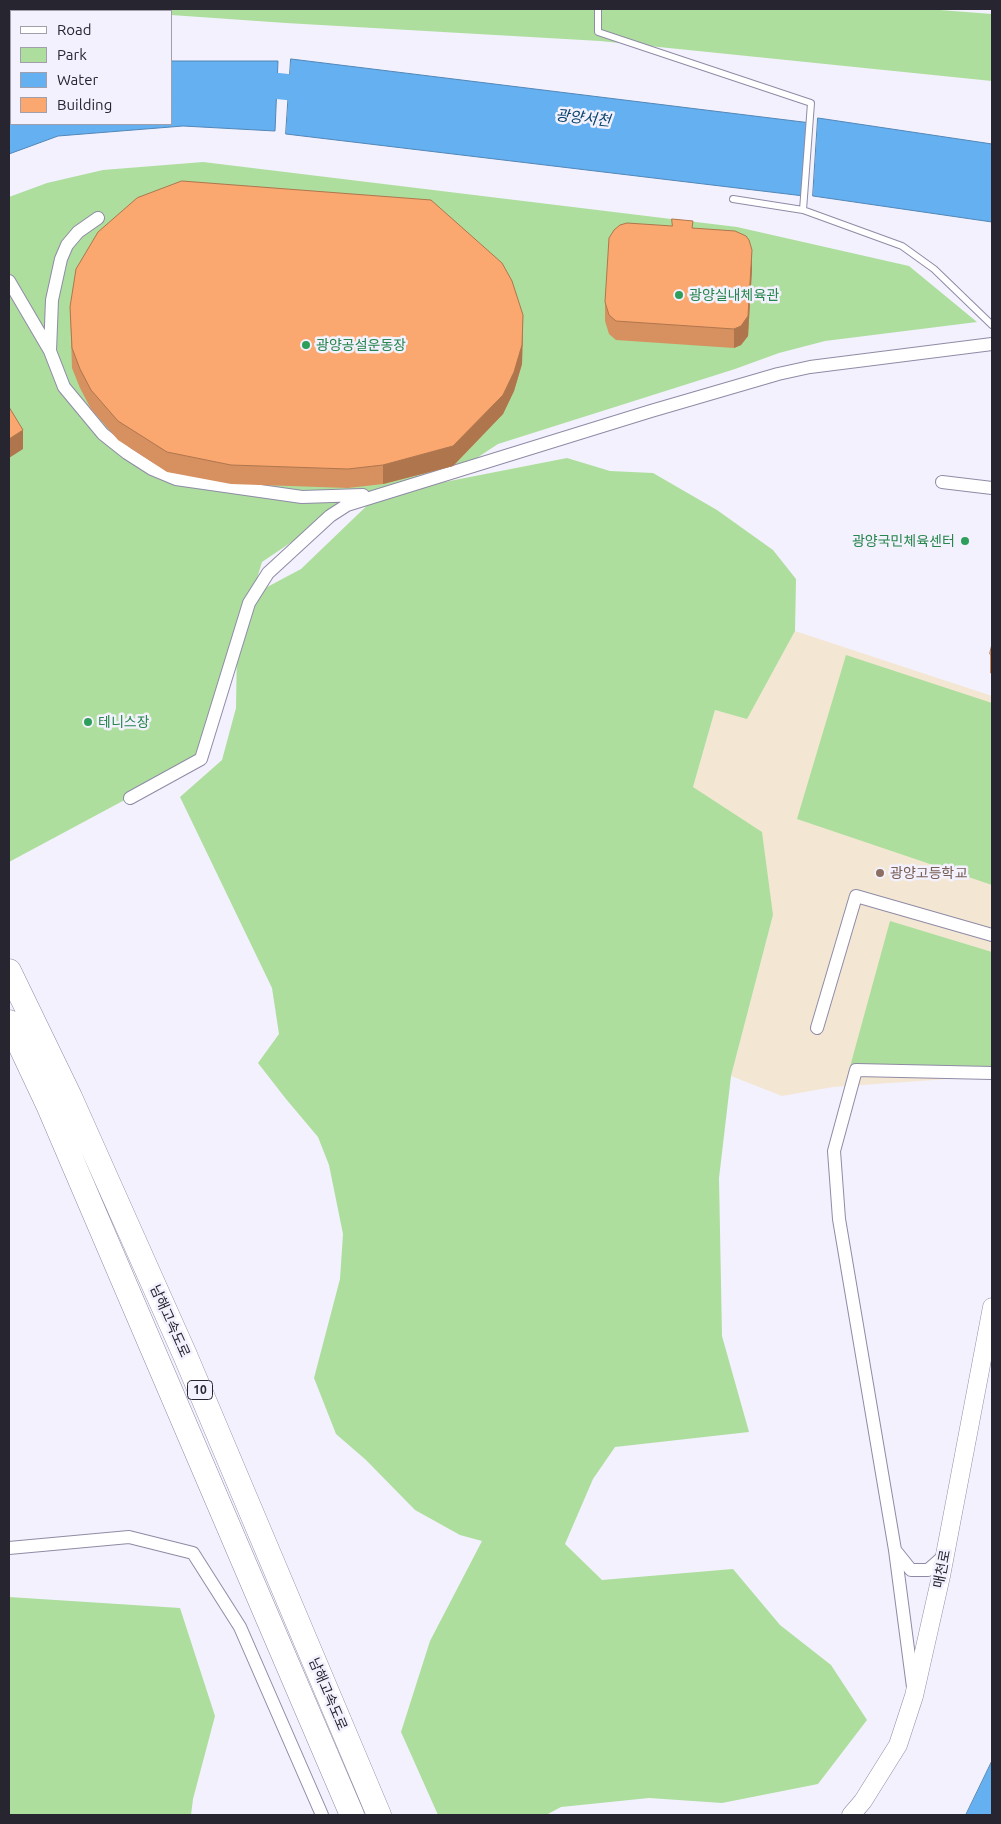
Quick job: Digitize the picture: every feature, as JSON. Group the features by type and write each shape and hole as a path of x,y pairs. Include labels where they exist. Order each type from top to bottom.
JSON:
{"highway":[{"name":"남해고속도로","path":"9,970 70,1097 185,1355 379,1815"},
{"name":"남해고속도로","path":"9,1022 65,1142 352,1815"}],"main road":[{"name":"매천로","path":"851,1815 863,1801 898,1744 914,1696 945,1555 992,1307"}],"street":[{"path":"50,351 52,300 61,259 67,245 78,232 98,218"},
{"path":"9,281 50,351 64,386 104,434 127,453 152,469 176,479 197,483 302,497 378,495"},
{"path":"130,798 201,759 249,603 268,573 330,516 347,505 778,374 810,367 992,344"},
{"path":"942,482 992,488"},
{"path":"817,1028 856,896 992,935"},
{"path":"914,1696 895,1550 839,1219 834,1151 856,1070 992,1073"},
{"path":"9,1548 128,1537 193,1553 240,1627 322,1815"},
{"path":"895,1550 911,1570 928,1570 945,1555"}],"lane":[{"path":"598,9 598,32 811,103 803,210"},
{"path":"733,198 803,210 902,246 934,269 992,325"}],"shaded area":[{"name":"광양고등학교","path":"795,631 992,696 992,1076 833,1087 782,1096 731,1076 773,915 693,787 715,710 747,718"}],"green space":[{"path":"94,9 927,9 992,14 992,81 600,41 172,15 172,10"},
{"path":"203,162 737,227 909,266 977,322 825,341 779,353 735,369 498,444 454,473 364,493 262,562 241,631 256,593 301,569 378,495 567,458 610,471 653,473 717,510 773,550 796,579 795,631 747,719 715,710 693,787 762,832 773,915 731,1076 719,1178 722,1336 749,1432 615,1447 593,1479 565,1544 602,1580 733,1569 780,1625 831,1665 867,1720 818,1784 722,1803 649,1798 561,1807 546,1815 438,1815 401,1732 430,1641 482,1541 460,1535 415,1510 366,1460 336,1434 314,1378 340,1279 343,1234 329,1165 318,1137 258,1063 279,1034 272,988 180,797 222,760 236,708 237,645 201,759 9,862 9,197 47,183 103,170"},
{"path":"846,655 992,703 992,885 797,819"},
{"path":"890,921 992,952 992,1078 848,1074"},
{"path":"9,1597 180,1608 215,1716 193,1799 191,1815 9,1815"}],"water":[{"path":"291,59 811,123 804,196 286,134"},
{"path":"9,61 10,125 172,125 172,61 278,61 275,131 183,126 58,136 9,154"},
{"path":"818,118 992,144 992,222 813,196"},
{"path":"992,1761 992,1815 966,1815"}],"building":[{"name":"광양공설운동장","path":"182,181 431,200 502,263 512,281 523,315 522,345 514,372 503,395 453,446 383,465 348,469 231,465 167,452 118,421 91,390 72,348 70,307 76,269 98,232 137,198"},
{"name":"광양실내체육관","path":"672,219 693,221 692,228 735,231 746,236 749,240 752,250 748,316 741,326 734,329 616,321 609,315 605,302 609,238 614,230 620,225 627,223 672,226"},
{"path":"9,407 23,430 9,439"}],"waterway":[{"name":"광양서천","path":"172,86 221,80 325,91"}],"place":[{"name":"광양실내체육관","path":"679,295"},
{"name":"광양공설운동장","path":"306,345"},
{"name":"광양국민체육센터","path":"965,541"},
{"name":"테니스장","path":"88,722"},
{"name":"광양고등학교","path":"880,873"}]}
